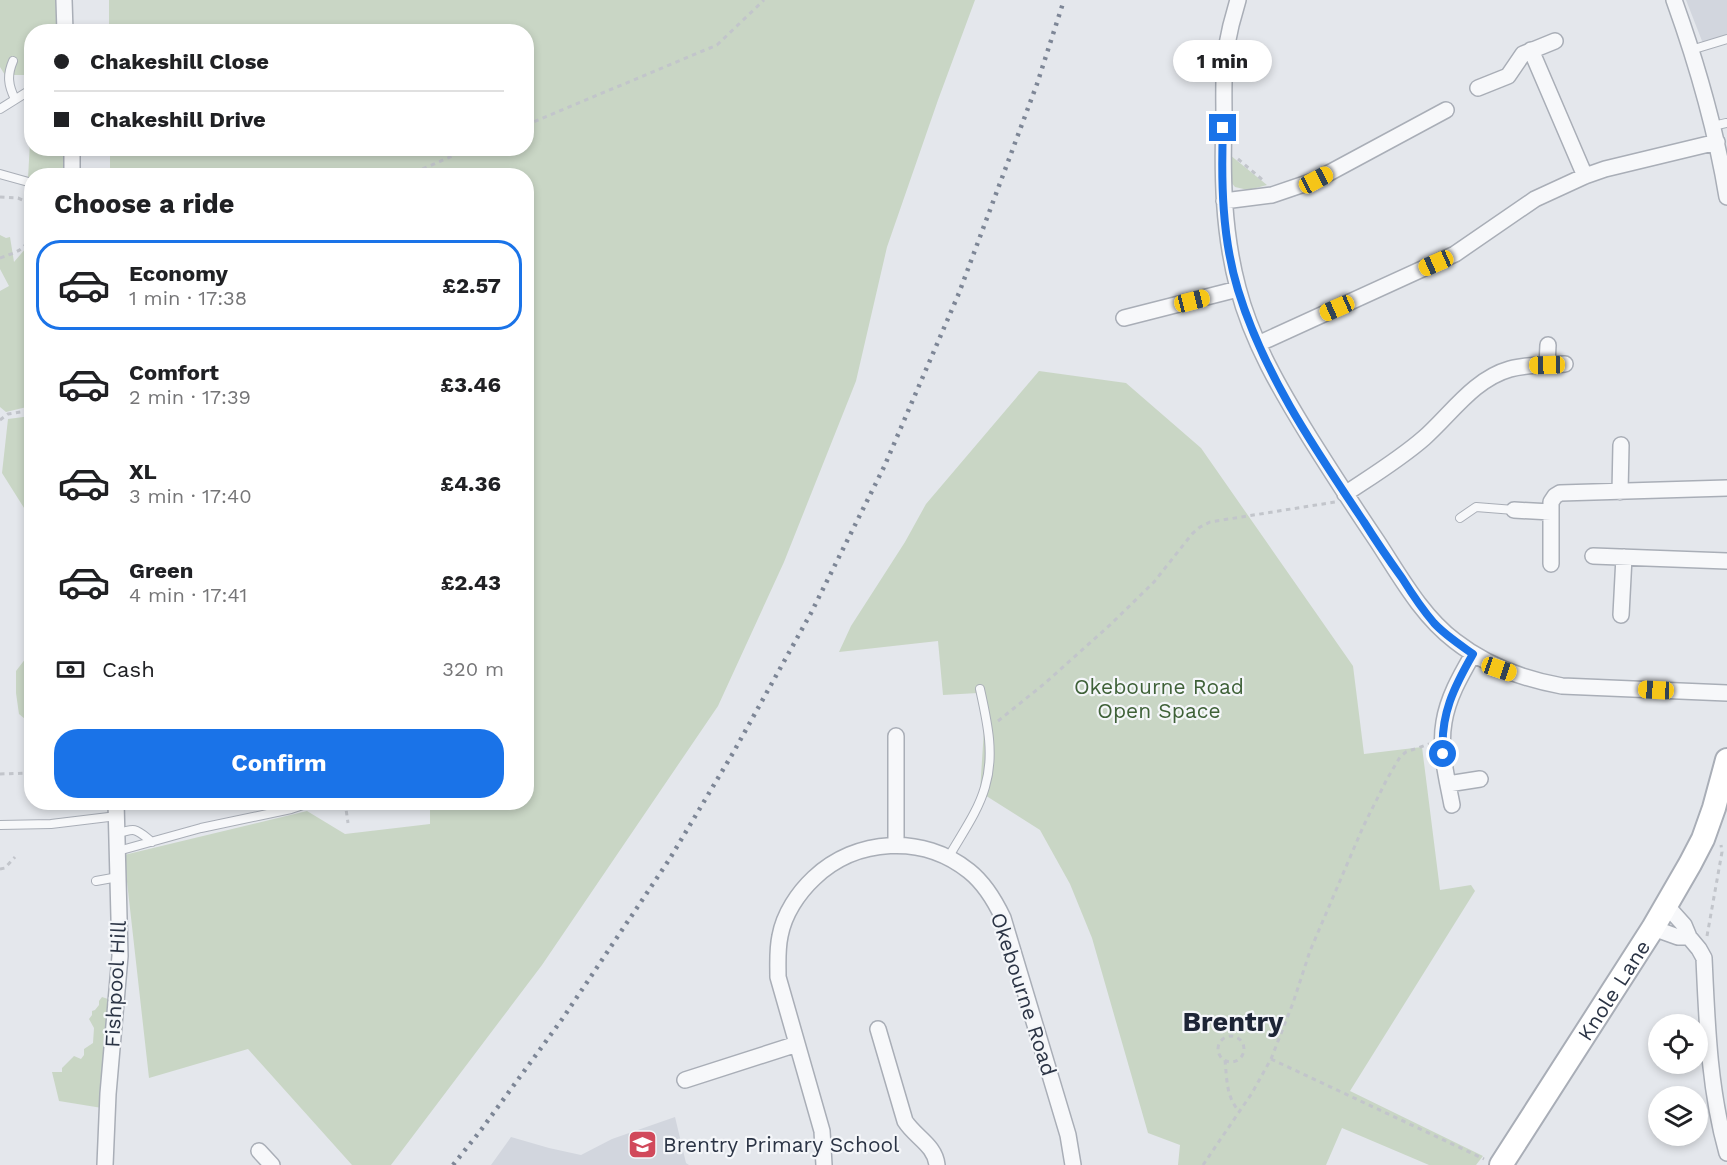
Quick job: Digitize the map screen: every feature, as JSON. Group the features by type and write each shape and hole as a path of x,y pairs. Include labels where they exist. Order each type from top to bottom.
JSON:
{"street":[{"path":"64,0 65,24"},
{"path":"1238,0 1226,51 1223,147 1227,239 1238,289 1258,344 1283,395 1419,605 1434,623 1473,654 1499,669 1540,682 1562,686 1727,693"},
{"path":"1674,0 1719,124 1717,142 1727,197"},
{"path":"1478,88 1508,76 1523,54 1555,41"},
{"path":"1531,50 1585,176"},
{"path":"1224,201 1279,193 1316,180 1446,110"},
{"path":"1258,344 1455,254 1535,199 1585,176 1717,142"},
{"path":"1124,318 1238,289"},
{"path":"1547,365 1548,345"},
{"path":"1347,497 1422,440 1484,381 1509,369 1530,365 1565,364"},
{"path":"1620,492 1621,445"},
{"path":"1551,564 1551,502 1560,492 1727,488"},
{"path":"1514,510 1551,512"},
{"path":"1593,556 1727,561"},
{"path":"1622,615 1624,557"},
{"path":"1452,805 1442,742 1444,722 1453,692 1473,654"},
{"path":"896,736 896,844"},
{"name":"Knole Lane","path":"1494,1163 1653,928 1703,839 1719,804 1727,760"},
{"path":"1448,784 1480,778"},
{"name":"Fishpool Hill","path":"105,1165 108,1094 120,956 116,810"},
{"name":"Okebourne Road","path":"824,1165 822,1131 778,977 777,956 780,934 787,914 799,894 824,868 842,857 862,850 896,844 935,852 970,872 994,900 1004,918 1068,1135 1073,1165"},
{"path":"1666,904 1684,925 1683,934"},
{"path":"1653,928 1678,937 1683,934"},
{"path":"1683,934 1699,949 1704,958 1710,1066 1718,1122 1727,1153"},
{"path":"878,1029 905,1121 936,1156 937,1165"},
{"path":"685,1080 797,1044"},
{"path":"259,1151 273,1165"}],"lane":[{"path":"1691,50 1727,39"},
{"path":"13,61 4,78 15,99"},
{"path":"0,109 24,94"},
{"path":"0,174 24,181"},
{"path":"1460,518 1476,507 1514,510"},
{"path":"948,858 986,786 990,745 989,728 980,689"},
{"path":"0,825 51,824 112,810"},
{"path":"118,850 201,828 286,810"},
{"path":"117,834 132,829 152,842"},
{"path":"96,881 118,877"}],"path":[{"path":"534,122 717,45 764,0"},
{"path":"1223,147 1279,193"},
{"path":"425,168 452,156"},
{"path":"0,197 24,201"},
{"path":"0,258 24,247"},
{"path":"3,417 24,412"},
{"path":"989,728 1044,684 1154,582 1200,526 1210,522 1347,497"},
{"path":"1203,1165 1240,1112 1271,1059 1293,1004 1310,951 1363,827 1387,779 1400,757 1406,752 1412,748 1442,742"},
{"path":"0,774 24,772"},
{"path":"346,810 348,823"},
{"path":"1704,958 1722,852 1720,841"},
{"path":"0,869 5,868 15,856"},
{"path":"1225,1060 1235,1061 1243,1053 1241,1041 1236,1037 1223,1038 1218,1049 1219,1055 1225,1060 1228,1089 1233,1104 1240,1112"},
{"path":"1271,1059 1494,1163"}],"shaded area":[{"path":"1686,0 1727,0 1727,37 1704,46"},
{"name":"Brentry Primary School","path":"675,1117 686,1163 689,1165 491,1165 511,1137 581,1155 612,1139"}],"green space":[{"path":"0,0 59,0 61,24 24,24 24,75 5,75 0,67"},
{"path":"109,0 975,0 887,247 856,381 784,562 718,706 542,965 391,1165 352,1165 248,1049 149,1078 124,855 307,811 345,834 430,824 430,810 534,810 534,168 110,168 110,156 534,156 534,24 109,24"},
{"path":"1230,155 1267,185 1248,190 1235,187 1230,181"},
{"path":"29,156 67,156 66,168 29,168"},
{"path":"0,235 10,237 14,262 24,250 24,408 6,412 0,407 0,291 9,286 0,269"},
{"name":"Okebourne Road Open Space","path":"1039,371 1126,383 1201,448 1353,666 1364,754 1422,747 1440,890 1471,885 1475,891 1350,1091 1483,1156 1476,1165 1429,1165 1342,1128 1326,1165 1178,1165 1180,1145 1148,1133 1092,938 1070,884 1040,830 980,792 984,729 978,693 943,695 938,641 839,652 851,626 905,542 926,504"},
{"path":"24,417 24,508 2,473 8,419"},
{"path":"24,661 24,718 19,714 16,671"},
{"path":"102,997 111,1000 102,1108 59,1101 52,1072 62,1072 62,1068 74,1056 81,1059 84,1049 93,1043 94,1028 89,1019"}],"railway":[{"path":"453,1165 563,1018 669,860 733,753 811,613 884,467 959,293 1037,84 1064,0"}],"place":[{"name":"Brentry Primary School","path":"642,1144"}],"district":[{"name":"Brentry","path":"1233,1022"}],"route":[{"path":"1223,128 1227,239 1238,289 1270,371 1345,494 1419,605 1434,623 1473,654 1459,678 1447,709 1442,742 1443,754"}]}
